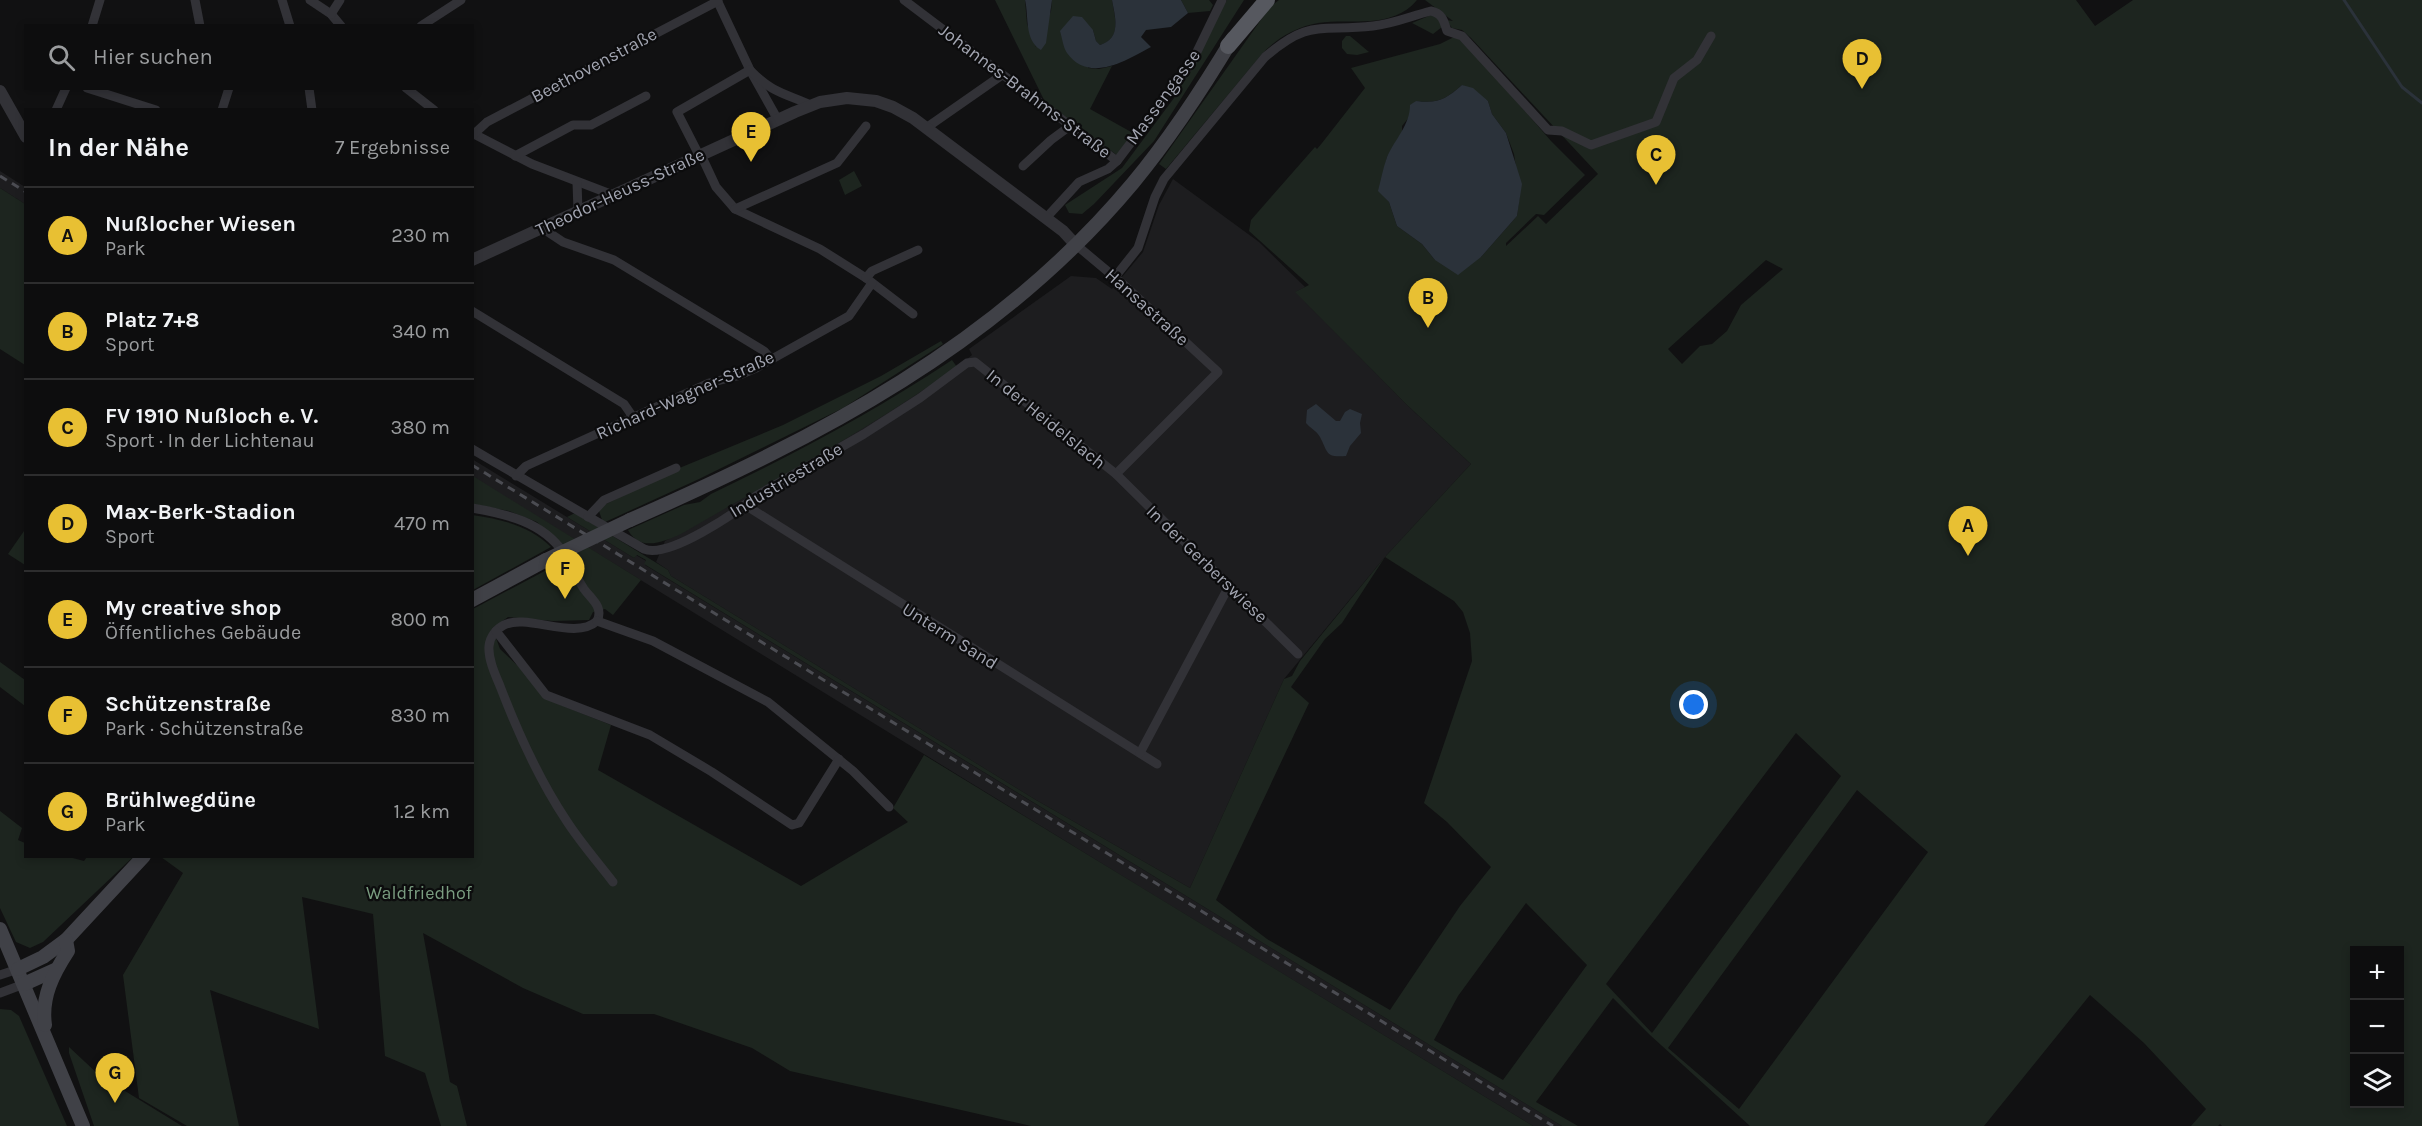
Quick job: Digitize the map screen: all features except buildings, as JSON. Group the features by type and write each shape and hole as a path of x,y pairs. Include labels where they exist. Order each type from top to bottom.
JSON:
{"highway":[{"path":"1228,46 1267,0"}],"main road":[{"path":"474,599 546,560 755,464 883,395 990,320 1075,244 1146,166 1174,130 1256,0"},
{"path":"18,969 43,957 66,940 142,858"},
{"path":"0,929 83,1126"},
{"path":"47,1038 44,1014 46,995 56,970 68,951 66,940"},
{"path":"24,984 56,970"}],"street":[{"path":"93,24 100,0"},
{"path":"195,0 200,24"},
{"path":"282,0 289,24"},
{"path":"310,0 331,14 339,24"},
{"path":"331,14 340,0"},
{"path":"424,24 461,0"},
{"name":"Johannes-Brahms-Straße","path":"904,0 1117,161"},
{"name":"Massengasse","path":"1117,161 1192,62 1222,0"},
{"path":"717,1 750,70 778,120"},
{"name":"Beethovenstraße","path":"474,132 487,122 717,1"},
{"path":"1115,277 1138,248 1155,197 1164,179 1265,57 1282,42 1298,33 1319,27 1373,26 1396,22 1431,11 1437,12 1442,17 1447,31 1462,36 1548,130 1562,131 1592,145 1656,122 1674,78 1697,60 1712,36"},
{"path":"750,70 778,93 811,105"},
{"path":"750,70 677,112 716,187 735,209 813,246 869,280 913,314"},
{"path":"926,128 1002,75"},
{"path":"57,108 65,90"},
{"path":"93,90 150,108"},
{"path":"223,108 227,90"},
{"path":"309,90 312,108"},
{"path":"409,90 431,108"},
{"path":"0,91 24,133"},
{"path":"515,156 573,125 591,125 646,96"},
{"name":"Theodor-Heuss-Straße","path":"474,259 811,105 836,99 867,99 897,109 1046,218 1075,244"},
{"path":"735,209 837,163 866,126"},
{"path":"1023,166 1070,126"},
{"path":"474,134 515,156 613,195"},
{"path":"1046,218 1080,182 1108,169 1117,161"},
{"path":"577,182 578,211"},
{"path":"542,228 563,242 614,260 764,351 771,359"},
{"name":"Hansastraße","path":"1075,244 1115,277 1218,372 1116,474"},
{"path":"869,280 872,271 918,250"},
{"name":"Richard-Wagner-Straße","path":"516,476 526,466 633,417 709,383 746,373 849,316 869,280"},
{"path":"474,312 624,404 633,417"},
{"name":"Industriestraße","path":"588,517 644,549 656,552 684,541 744,506 756,496 864,434 920,398 967,363 977,363"},
{"name":"In der Heidelslach","path":"977,363 1116,474"},
{"path":"474,450 588,517 604,500 676,468"},
{"name":"In der Gerberswiese","path":"1116,474 1298,654"},
{"name":"Unterm Sand","path":"744,506 1157,764"},
{"path":"474,508 508,515 536,526 552,539 563,552 600,612 597,621 591,625 578,627 552,627 512,622 496,631 490,642 489,654 525,747 567,821 613,882"},
{"path":"1140,753 1229,586"},
{"path":"597,621 653,641 768,702 839,759 889,807"},
{"path":"496,631 546,695 650,735 712,772 792,825 799,823 839,759"},
{"path":"0,975 18,969"},
{"path":"0,993 24,984"}],"shaded area":[{"path":"1025,0 1052,0 1046,43 1041,50 1036,46 1030,34"},
{"path":"1112,0 1181,0 1188,13 1171,27 1146,30 1141,37 1151,47 1131,58 1108,66 1086,67 1076,62 1067,53 1060,31 1073,16 1082,17 1093,30 1096,41 1100,45 1107,42 1112,37 1115,26"},
{"path":"1462,85 1473,88 1488,101 1492,114 1506,133 1522,184 1517,216 1481,257 1458,275 1435,260 1422,244 1397,226 1389,202 1378,191 1387,157 1408,119 1410,105 1416,101 1430,102 1441,99"},
{"path":"0,171 24,186 24,203 0,188"},
{"path":"1173,179 1259,242 1305,287 1296,292 1407,405 1471,464 1385,557 1284,679 1190,888 1036,800 671,576 668,570 656,562 665,541 740,500 957,367 972,355 969,349 1071,276 1096,278 1112,289 1143,252 1159,205"},
{"path":"1316,404 1336,421 1340,421 1345,412 1350,409 1362,414 1361,433 1350,446 1346,456 1334,456 1328,453 1319,435 1306,423 1307,410"},
{"path":"474,460 634,558 636,555 646,561 645,565 1562,1126 1533,1126 474,478"}],"green space":[{"path":"995,0 1025,0 1027,24 1036,47 1051,11 1052,0 1112,0 1115,27 1112,38 1100,45 1096,41 1093,30 1088,68 1099,69 1112,66 1090,109 1133,133 1117,155 1046,104"},
{"path":"1181,0 1209,0 1213,5 1210,11 1188,13"},
{"path":"1227,0 1244,0 1154,141 1094,204 1082,214 1069,213 1065,205 1122,168 1174,98"},
{"path":"1279,0 1417,0 1396,16 1371,21 1318,23 1302,27 1281,38 1262,54 1166,169 1159,164 1270,7"},
{"path":"1425,0 2076,0 2095,26 2133,0 2422,0 2422,1126 2222,1126 2220,1124 2218,1126 2191,1126 2206,1109 2144,1043 2090,995 1984,1126 1750,1126 1613,998 1536,1102 1578,1126 1562,1126 644,564 646,560 637,555 634,558 567,517 575,513 668,570 671,576 1036,800 1190,888 1284,679 1292,676 1300,661 1385,557 1471,464 1407,405 1295,292 1309,285 1249,231 1251,220 1315,147 1317,149 1365,88 1351,68 1440,44 1456,36 1585,175 1544,215 1536,214 1506,243 1506,246 1538,216 1546,224 1598,174 1471,38 1462,30 1452,28 1446,20 1453,21","holes":["1462,85 1488,101 1492,114 1506,133 1514,154 1520,194 1517,216 1481,257 1435,260 1422,244 1397,226 1389,202 1379,191 1387,157 1402,132 1402,126 1410,116 1416,101 1436,101 1446,97","1766,260 1783,269 1741,305 1727,331 1712,344 1700,346 1682,364 1668,349","1385,557 1454,601 1463,612 1470,633 1472,661 1424,803 1447,822 1491,867 1460,906 1390,1010 1267,939 1216,900 1309,703 1291,687 1325,639 1342,623","1796,733 1841,776 1652,1033 1606,984","1857,790 1928,852 1739,1109 1668,1048","1526,903 1587,965 1503,1080 1434,1040 1458,996"]},
{"path":"1431,15 1437,17 1442,27 1433,34 1412,23"},
{"path":"1346,36 1350,36 1369,52 1357,55 1347,54 1342,48 1342,41"},
{"path":"854,171 862,186 845,195 839,180"},
{"path":"0,188 24,203 24,364 0,349"},
{"path":"941,341 943,344 843,408 699,479 603,523 598,508 677,469 783,425 881,376"},
{"path":"952,360 957,367 890,412 681,534 659,542 645,543 633,537 628,530 684,505 700,502 711,494 864,414"},
{"name":"Waldfriedhof","path":"474,477 641,580 613,615 605,609 593,612 589,620 553,621 508,617 496,626 496,638 500,649 558,704 611,725 598,770 801,886 908,822 893,808 924,755 1533,1126 1031,1126 790,1071 752,1048 654,1014 583,1014 523,988 423,933 450,1082 457,1086 467,1126 441,1126 425,1073 385,1056 373,914 302,897 319,1029 210,990 239,1126 187,1126 139,1098 123,975 183,873 162,858 474,858 474,608 571,557 537,522 509,511 474,504"},
{"path":"474,515 515,525 534,534 551,547 474,589"},
{"path":"24,531 24,564 8,554"},
{"path":"0,662 24,679 24,705 0,687"},
{"path":"0,811 22,828 18,840 24,843 24,858 73,858 84,861 86,858 132,858 43,942 30,948 16,942 0,908"},
{"path":"0,1009 11,1010 19,1016 67,1126 0,1126"},
{"path":"69,1047 99,1075 182,1126 94,1126 69,1053"}],"waterway":[{"path":"2344,0 2402,87 2422,103"}],"railway":[{"path":"0,176 24,191"},
{"path":"474,466 1553,1126"}],"place":[{"name":"Max-Berk-Stadion","path":"1862,89"},
{"name":"My creative shop","path":"751,162"},
{"name":"FV 1910 Nußloch e. V.","path":"1656,185"},
{"name":"Platz 7+8","path":"1428,328"},
{"name":"Nußlocher Wiesen","path":"1968,556"},
{"name":"Schützenstraße","path":"565,599"},
{"name":"Brühlwegdüne","path":"115,1103"}]}
